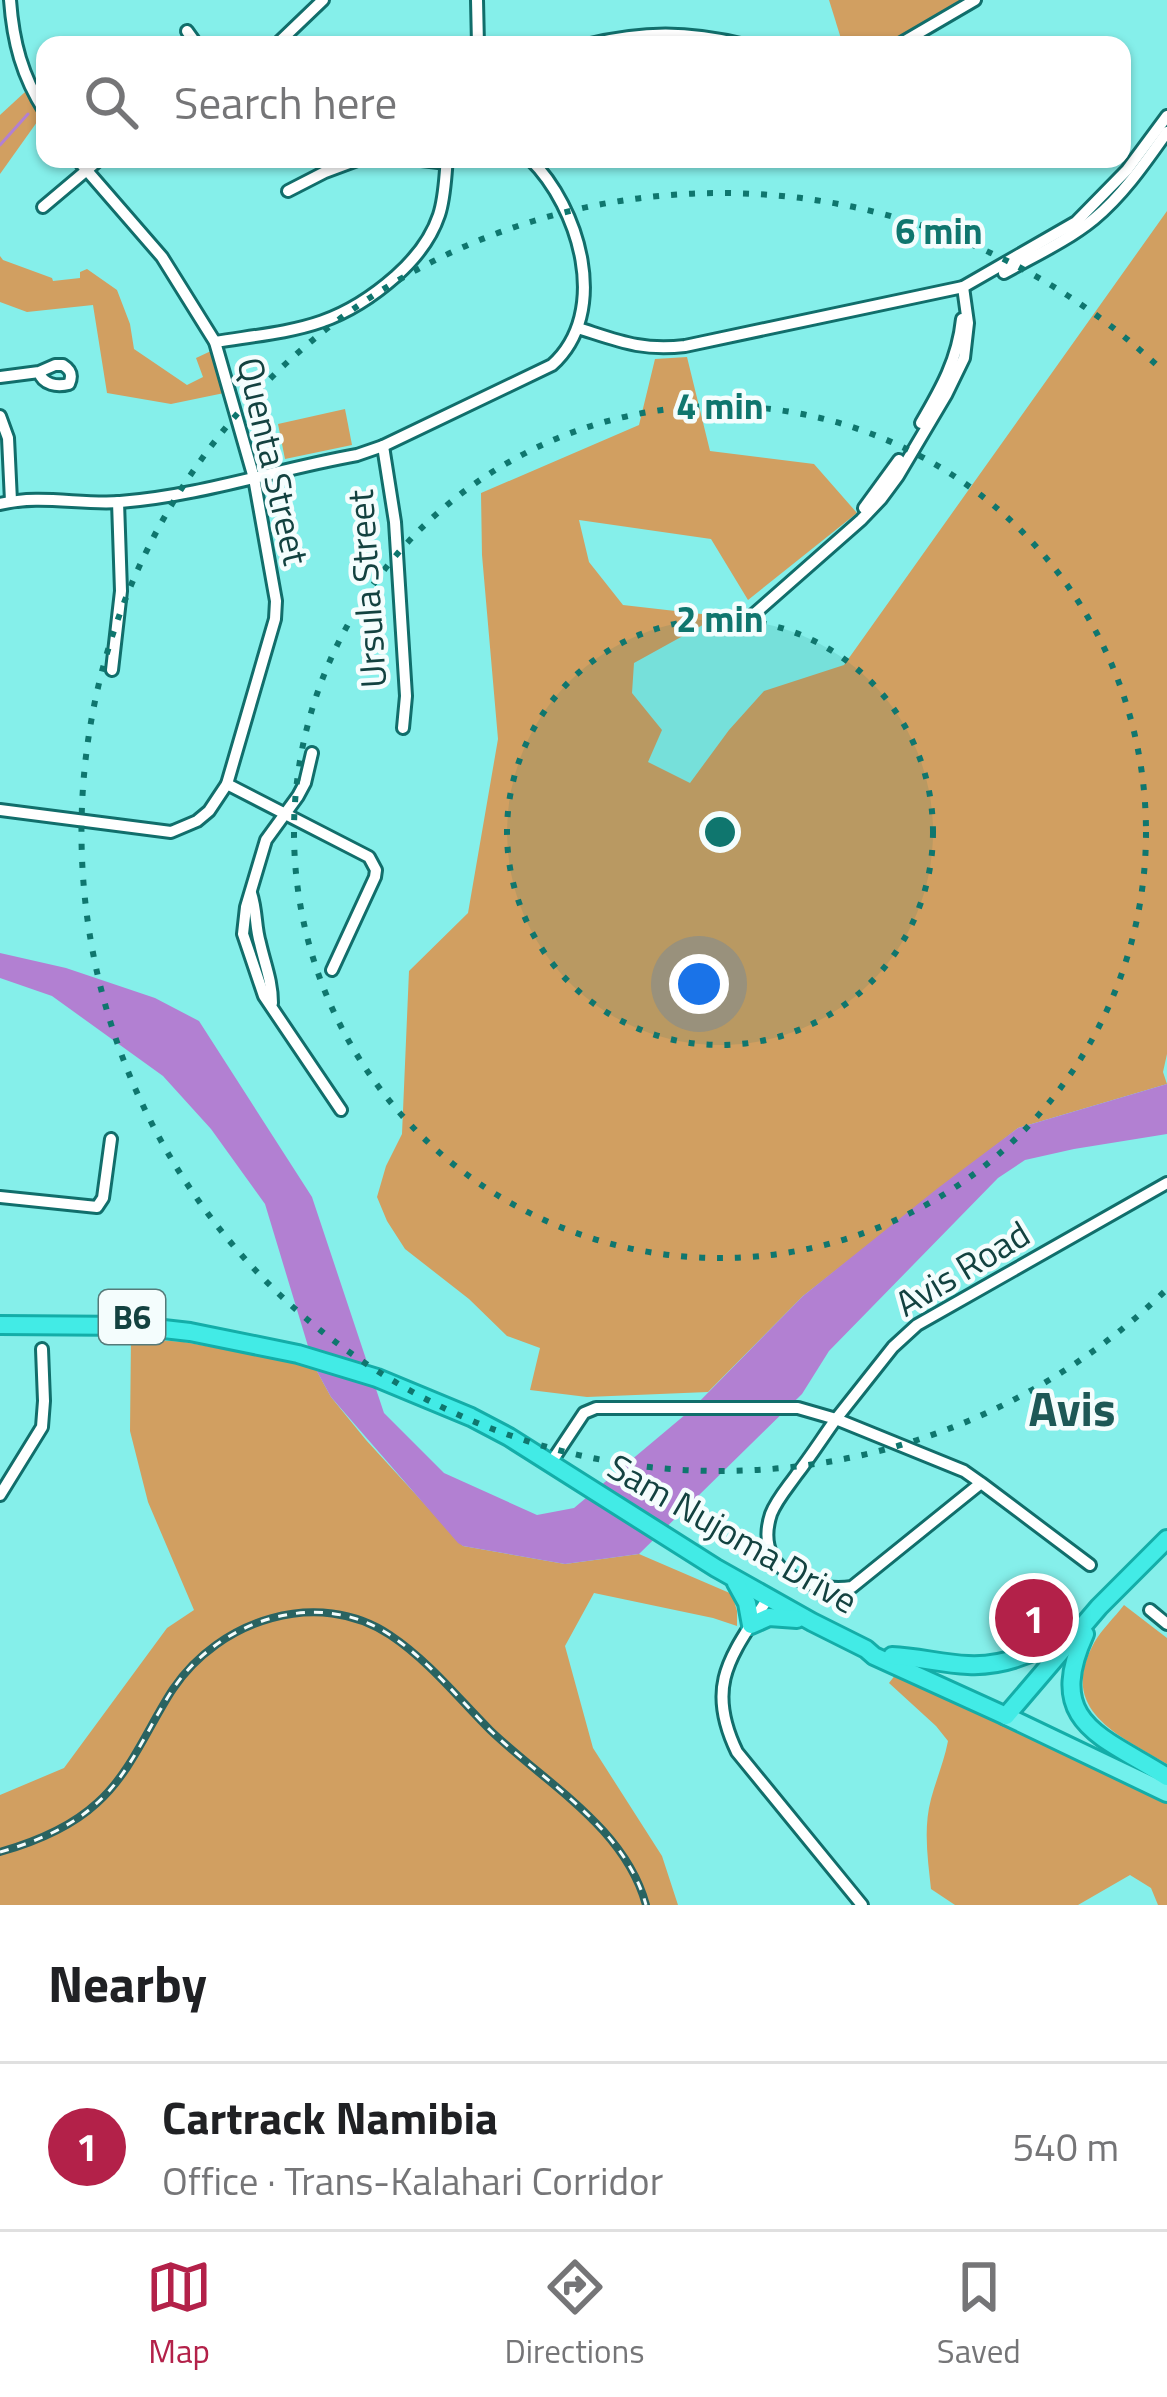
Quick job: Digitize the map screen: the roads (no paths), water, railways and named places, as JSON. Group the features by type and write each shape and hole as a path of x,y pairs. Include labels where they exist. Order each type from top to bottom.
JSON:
{"highway":[{"name":"Sam Nujoma Drive","path":"0,1315 136,1318 215,1329 261,1345"},
{"name":"Sam Nujoma Drive","path":"0,1325 137,1326 261,1345 345,1366 400,1387 471,1417 716,1568 874,1656 1009,1713"},
{"name":"B6","path":"866,1648 1009,1713 1099,1606 1167,1539"},
{"path":"716,1568 743,1593 751,1625 769,1617 812,1622"},
{"path":"1099,1606 1070,1671 1073,1701 1100,1737 1167,1779"},
{"name":"B6","path":"892,1656 969,1666 1008,1661 1052,1642 1099,1606"}],"main road":[{"name":"Sam Nujoma Drive","path":"1009,1713 1167,1779"},
{"name":"Sam Nujoma Drive","path":"1009,1713 1167,1793"}],"street":[{"path":"10,0 18,56 36,97"},
{"path":"286,36 323,0"},
{"path":"477,0 478,36"},
{"path":"913,36 975,0"},
{"path":"187,31 191,36"},
{"path":"631,36 692,36"},
{"path":"1131,165 1167,116"},
{"path":"578,328 658,350 960,291 1090,222 1125,187 1167,132"},
{"path":"43,207 78,168"},
{"name":"Quenta Street","path":"0,810 171,832 197,821 227,784 275,619 276,601 254,478 215,342 162,257 84,168"},
{"path":"288,191 336,168"},
{"path":"215,342 322,322 377,292 409,265 425,243 440,213 446,168"},
{"path":"0,416 8,438 5,502 118,502 254,478 383,446 537,374 563,354 578,328 583,274 571,223 554,186 538,168"},
{"path":"960,291 1093,208 1128,168"},
{"path":"744,623 861,520 898,476 958,374 968,340 960,291"},
{"path":"4,374 39,372"},
{"name":"Ursula Street","path":"383,446 395,522 404,728"},
{"path":"112,670 121,591 118,502"},
{"path":"312,753 304,783 266,840 243,934 264,996 341,1110"},
{"path":"227,784 369,857 376,870 332,970"},
{"path":"251,893 272,1007"},
{"path":"256,976 267,977 269,972"},
{"path":"0,1197 97,1207 103,1198 111,1139"},
{"name":"Avis Road","path":"980,1484 852,1586 810,1586 790,1577 772,1552 770,1517 779,1499 892,1347 917,1325 1167,1184"},
{"path":"0,1496 42,1427 41,1348"},
{"path":"550,1463 590,1409 798,1408 938,1459 1090,1565"},
{"path":"768,1598 735,1650 721,1692 730,1738 862,1905"},
{"path":"1150,1610 1167,1624"}],"waterway":[{"path":"0,145 28,114"}],"railway":[{"path":"0,1852 52,1833 97,1803 130,1763 173,1689 216,1645 272,1618 332,1613 362,1621 404,1645 490,1730 581,1808 620,1852 646,1905"}],"place":[{"name":"Cartrack Namibia","path":"1034,1618"}],"district":[{"name":"Avis","path":"1072,1408"}]}
